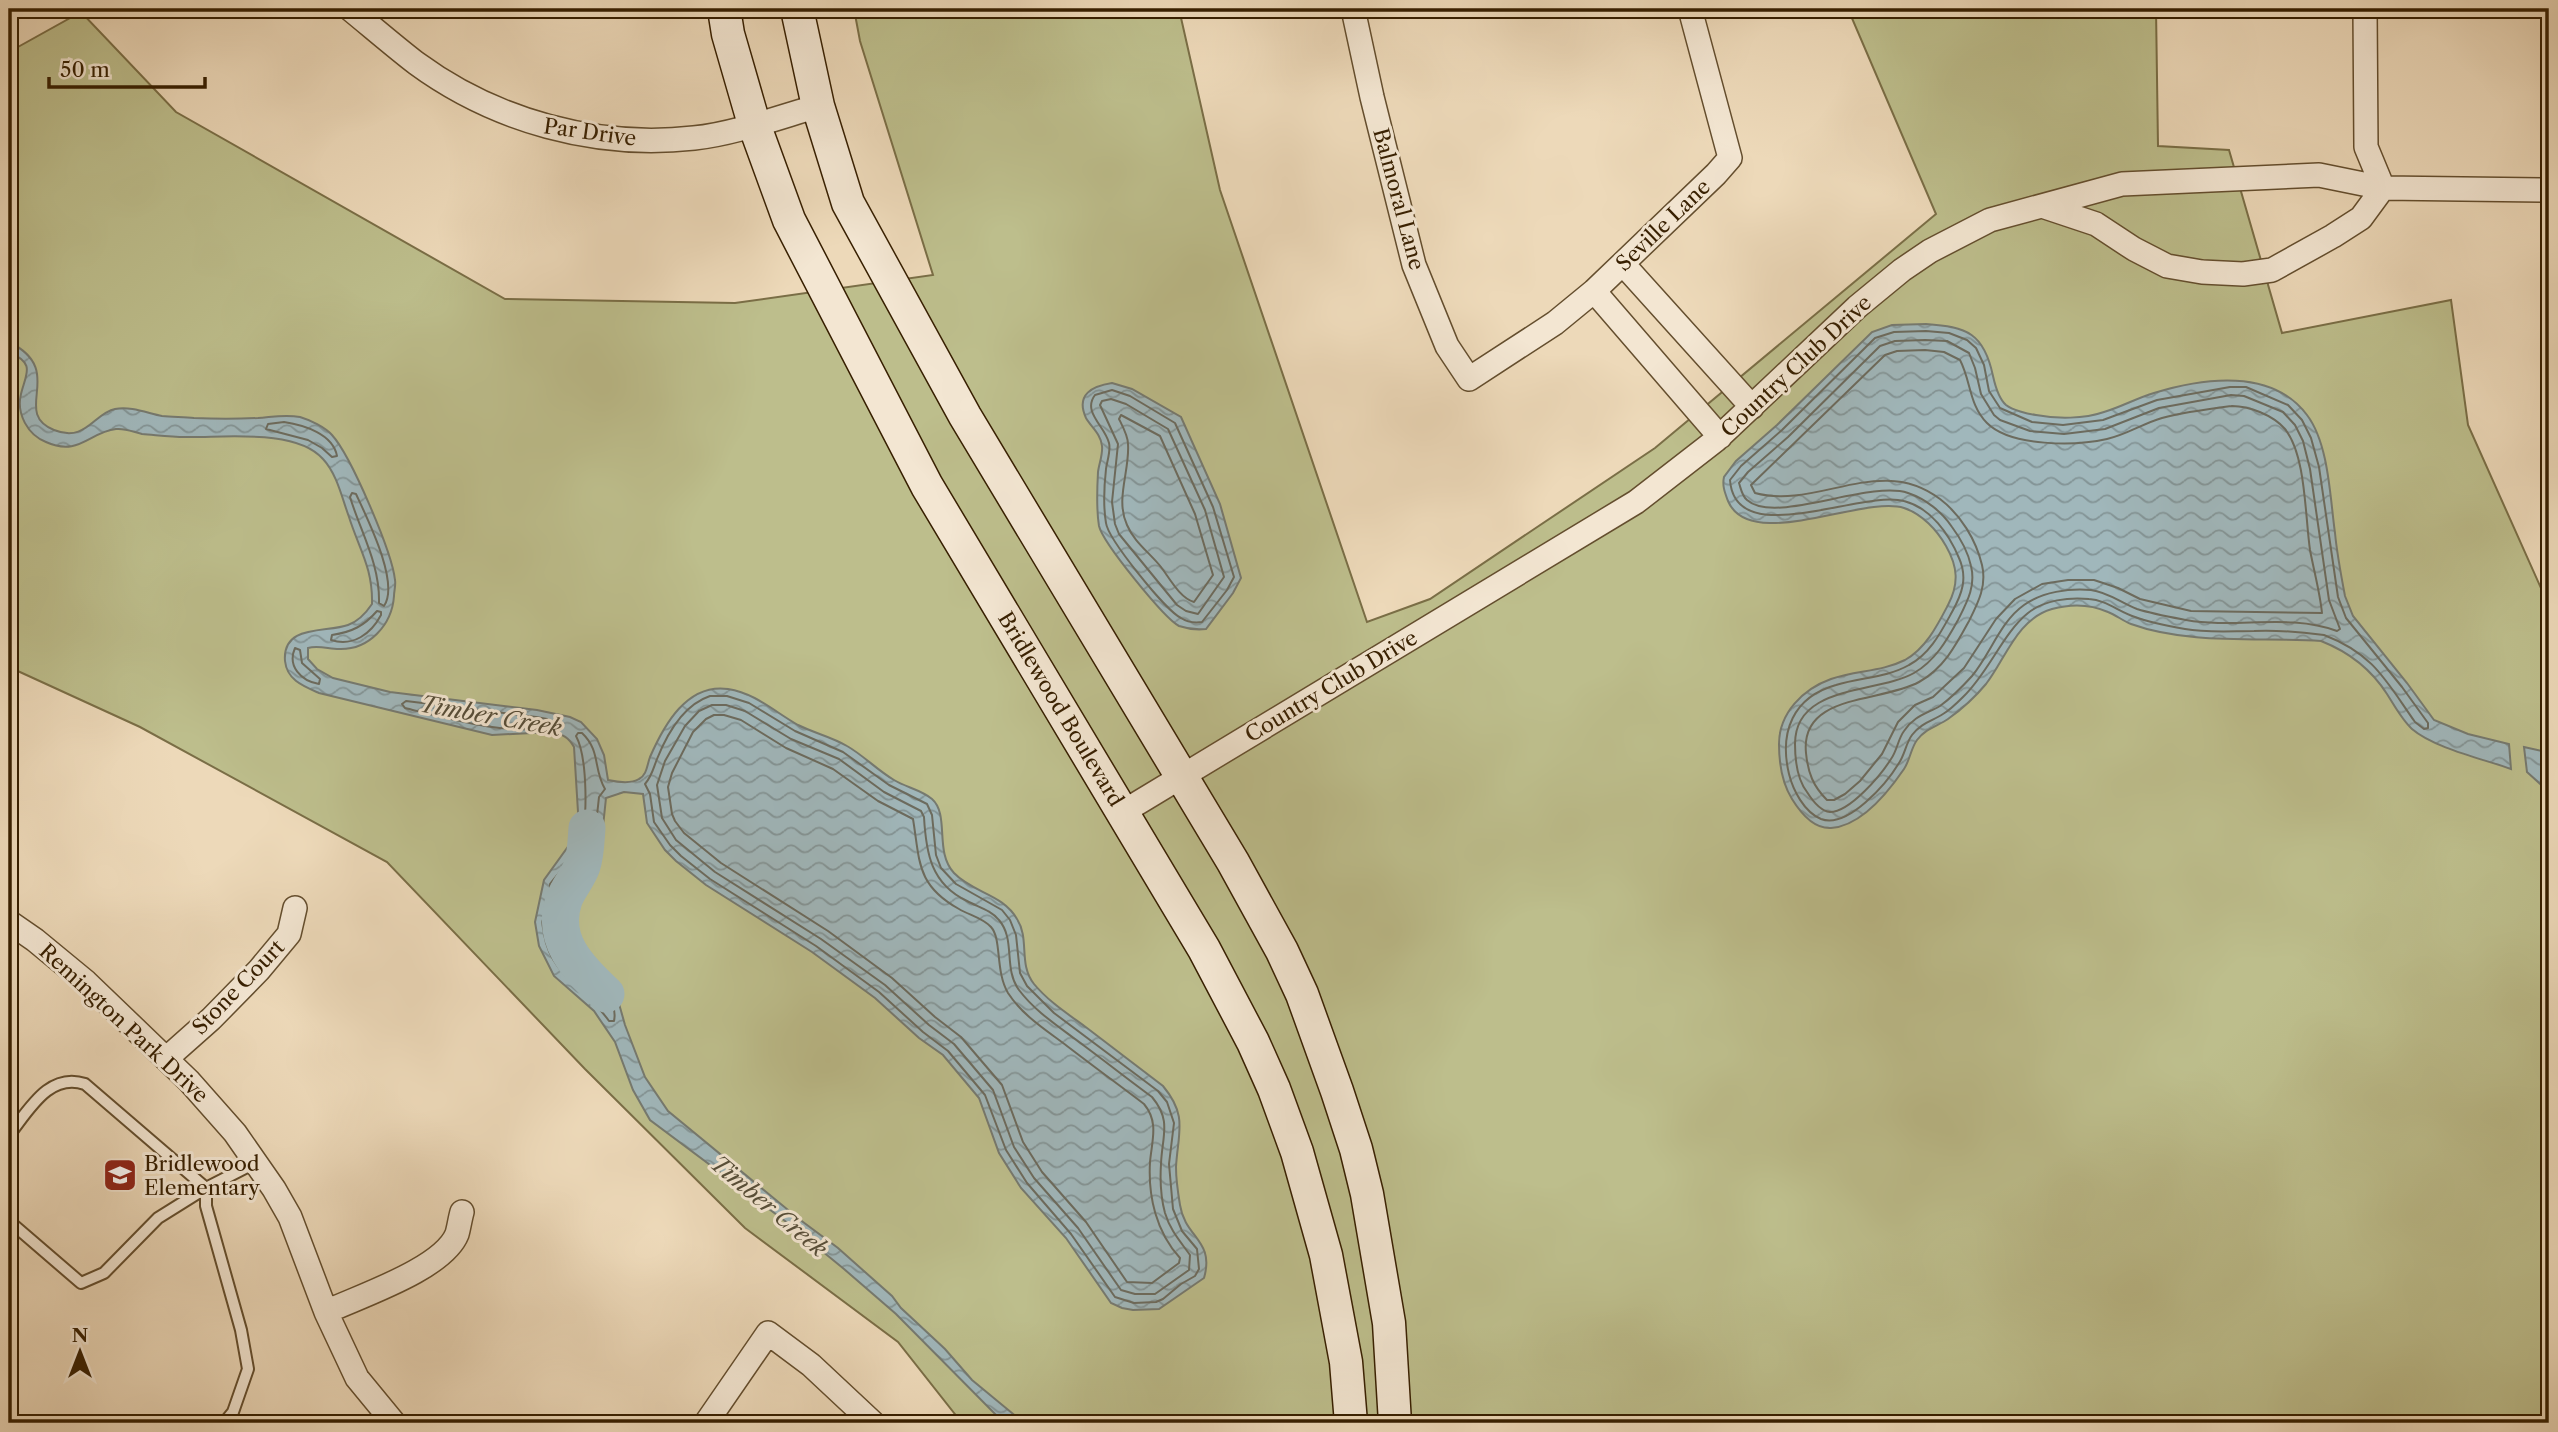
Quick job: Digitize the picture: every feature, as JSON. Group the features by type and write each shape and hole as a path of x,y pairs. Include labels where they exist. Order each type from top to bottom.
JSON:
{"main road":[{"name":"Bridlewood Boulevard","path":"724,9 728,34 754,124 789,220 927,486 1226,989 1274,1089 1297,1152 1326,1255 1346,1362 1351,1423"},
{"path":"797,9 818,106 848,203 965,416 1183,774 1282,951 1318,1034 1356,1149 1379,1256 1389,1323 1395,1423"}],"street":[{"name":"Par Drive","path":"350,9 429,71 474,99 537,125 592,135 650,141 696,138 818,106"},
{"name":"Balmoral Lane","path":"1353,9 1414,265 1447,346 1469,379"},
{"name":"Seville Lane","path":"1469,379 1555,323 1594,291 1730,158 1690,9"},
{"path":"2045,207 2096,224 2134,249 2167,266 2202,272 2244,274 2272,270 2333,236 2361,218 2383,188 2367,147 2365,9"},
{"name":"Country Club Drive","path":"1123,812 1604,523 1720,437 1857,307 1902,271 1930,251 1990,220 2122,184 2319,175 2383,188 2549,190"},
{"path":"1623,264 1752,407"},
{"path":"1594,291 1720,437"},
{"name":"Stone Court","path":"167,1058 211,1019 259,970 289,934 295,908"},
{"name":"Remington Park Drive","path":"9,922 86,982 167,1058 227,1124 290,1217 326,1312 357,1378 394,1423"},
{"path":"326,1312 423,1268 442,1255 456,1235 461,1212"},
{"path":"706,1423 768,1333 811,1365 873,1423"}],"lane":[{"path":"9,1135 47,1089 71,1079 85,1084 205,1188 206,1206 241,1330 248,1368 233,1412 224,1423"},
{"path":"9,1221 81,1283 104,1273 158,1218 205,1188 255,1163"}],"green space":[{"path":"854,9 1179,9 1220,190 1367,622 1430,599 1655,448 1936,214 1848,9 2156,9 2158,146 2229,150 2282,333 2451,300 2468,425 2549,606 2549,1423 962,1423 898,1342 745,1228 585,1069 387,862 140,727 9,667 9,52 81,12 176,112 505,299 735,303 933,275 860,41"}],"water":[{"path":"1926,324 1963,330 1979,341 2003,402 2012,409 2029,414 2061,418 2088,416 2154,393 2215,381 2256,383 2292,400 2307,415 2320,441 2330,488 2345,596 2353,616 2434,720 2468,734 2509,744 2511,769 2421,736 2405,721 2381,685 2366,669 2341,650 2321,641 2177,635 2131,624 2101,609 2066,606 2040,614 2021,630 1978,693 1964,707 1917,740 1898,778 1873,806 1842,826 1825,828 1813,823 1792,799 1782,772 1780,733 1788,712 1802,696 1821,683 1840,676 1887,667 1905,660 1919,649 1940,621 1948,605 1954,590 1955,568 1946,546 1934,529 1923,518 1904,508 1886,506 1783,523 1759,522 1740,516 1728,501 1724,477 1736,461 1872,332 1892,325"},
{"path":"9,342 26,353 35,365 38,378 37,413 42,422 54,430 74,433 108,412 127,408 162,416 194,418 294,416 317,424 332,435 370,505 387,548 395,584 389,617 384,626 369,640 350,648 308,648 308,659 317,669 333,678 390,692 537,710 570,717 581,722 597,739 604,755 608,780 624,782 636,781 644,775 662,732 689,699 713,689 738,691 798,725 841,743 894,780 932,799 940,814 948,864 962,880 1004,904 1017,919 1023,935 1026,968 1034,984 1059,1007 1163,1086 1171,1097 1180,1125 1176,1167 1180,1205 1187,1225 1206,1255 1204,1278 1159,1309 1133,1310 1111,1303 1066,1238 1021,1188 999,1153 979,1098 943,1055 919,1038 875,998 812,952 706,885 676,861 647,823 643,794 624,792 606,798 600,855 590,867 572,879 560,895 556,910 557,926 567,953 616,993 645,1077 668,1111 838,1248 892,1296 972,1380 1024,1423 1004,1423 896,1314 844,1269 789,1224 650,1120 633,1090 615,1042 594,1011 554,976 539,946 535,922 544,880 572,841 576,828 578,812 574,747 570,741 552,732 492,735 319,693 292,678 285,661 290,641 307,632 352,623 372,604 365,559 336,479 323,459 311,449 295,443 258,437 174,437 120,429 107,431 67,447 46,442 29,429 22,416 20,402 27,370 23,361 9,352"},
{"path":"1112,383 1132,389 1181,417 1220,504 1241,578 1206,629 1182,627 1171,620 1122,563 1099,526 1097,486 1102,446 1098,434 1086,418 1083,403 1084,397 1093,389"},
{"path":"2524,747 2542,751 2549,756 2549,792 2527,772"}],"waterway":[{"name":"Timber Creek","path":"587,828 583,861 564,900 561,928 564,941 577,964 606,994"}],"place":[{"name":"Bridlewood Elementary","path":"120,1175"}]}
